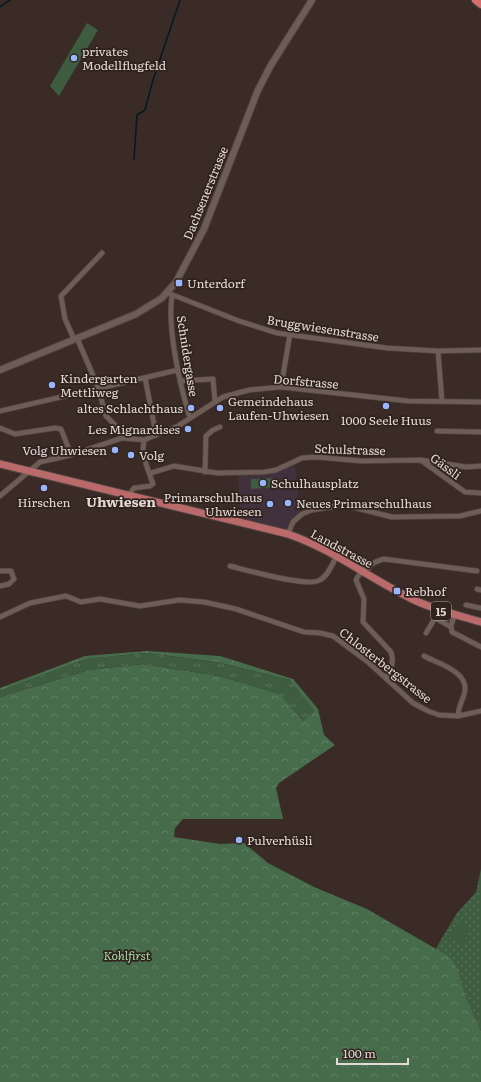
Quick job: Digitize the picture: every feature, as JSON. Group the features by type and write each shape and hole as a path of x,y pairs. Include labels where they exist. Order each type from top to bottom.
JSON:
{"highway":[{"path":"476,0 481,4"}],"main road":[{"name":"Landstrasse","path":"0,464 288,534 366,569 417,602 481,622"}],"street":[{"name":"Dachsenerstrasse","path":"0,370 136,314 170,294 204,229 258,90 270,65 312,0"},
{"path":"102,253 61,296 65,320 76,338 98,387 106,416 120,430 122,438"},
{"name":"Bruggwiesenstrasse","path":"170,294 276,333 387,348 438,351 481,350"},
{"name":"Schnidergasse","path":"170,294 178,370 190,418"},
{"path":"281,387 290,334"},
{"path":"438,351 442,400"},
{"path":"0,411 98,387 178,370"},
{"path":"145,378 156,434"},
{"path":"180,381 213,379 215,402"},
{"name":"Dorfstrasse","path":"144,440 171,429 215,402 241,392 281,387 408,401 442,400 481,402"},
{"path":"205,472 206,436 213,430 220,427"},
{"path":"0,428 15,434 55,428 61,429 71,455"},
{"path":"437,431 481,432"},
{"path":"0,496 40,462 71,455 122,438 144,440 143,449 146,464 151,473 153,484 150,486 134,488 129,495"},
{"name":"Schulstrasse","path":"151,473 174,466 205,472 265,472 276,470 302,458 316,457 362,462 421,460 466,466 481,466"},
{"name":"Gässli","path":"421,460 465,492 481,493"},
{"path":"288,534 293,522 302,514 312,510 344,505 392,517 460,516 481,511"},
{"path":"324,540 352,554 366,569"},
{"path":"230,566 264,575 314,583 324,577 337,555"},
{"path":"386,678 393,663 391,652 363,622 364,599 356,580 359,573 378,560 391,559 478,571"},
{"path":"0,571 11,572 14,579 9,584 0,586"},
{"name":"Chlosterbergstrasse","path":"0,617 30,603 66,596 82,602 100,599 140,606 178,600 204,602 236,609 304,632 333,636 353,650 419,707 439,715 458,716 481,711"},
{"path":"466,605 481,608"},
{"path":"451,627 455,615"},
{"path":"426,633 435,618 451,627 451,630 455,634 481,647"},
{"path":"424,656 462,678 465,689 458,706 458,716"}],"shaded area":[{"name":"Primarschulhaus Uhwiesen","path":"295,464 300,513 295,517 286,530 241,518 238,476 269,475"}],"green space":[{"name":"privates Modellflugfeld","path":"87,23 98,30 59,96 50,86"},
{"name":"Schulhausplatz","path":"275,478 276,487 251,489 251,479"},
{"name":"Kohlfirst","path":"147,651 220,656 293,679 318,709 324,735 335,745 279,783 276,788 283,819 183,819 175,828 174,837 220,844 244,843 268,863 314,887 367,909 450,957 457,968 466,997 481,1031 481,1082 0,1082 0,697 89,670 143,664 219,676 280,694 303,721 290,680 216,662 146,653 86,659 0,691 0,688 85,656"},
{"path":"146,653 215,662 290,680 315,711 303,721 279,694 219,676 143,664 89,670 0,697 0,691 86,659"},
{"path":"481,869 481,1031 466,997 459,975 436,948 457,913 476,892"},
{"path":"458,922 469,928 464,946 448,937"}],"waterway":[{"path":"0,7 10,0"},
{"path":"134,159 137,115 145,110 153,80 180,0"}],"place":[{"name":"privates Modellflugfeld","path":"74,58"},
{"name":"Unterdorf","path":"179,283"},
{"name":"Kindergarten Mettliweg","path":"52,385"},
{"name":"1000 Seele Huus","path":"386,406"},
{"name":"altes Schlachthaus","path":"191,408"},
{"name":"Gemeindehaus Laufen-Uhwiesen","path":"220,408"},
{"name":"Les Mignardises","path":"188,429"},
{"name":"Volg Uhwiesen","path":"115,450"},
{"name":"Volg","path":"131,455"},
{"name":"Schulhausplatz","path":"263,483"},
{"name":"Hirschen","path":"44,488"},
{"name":"Neues Primarschulhaus","path":"288,503"},
{"name":"Primarschulhaus Uhwiesen","path":"270,504"},
{"name":"Rebhof","path":"397,591"},
{"name":"Pulverhüsli","path":"239,840"}],"district":[{"name":"Uhwiesen","path":"121,501"}]}
